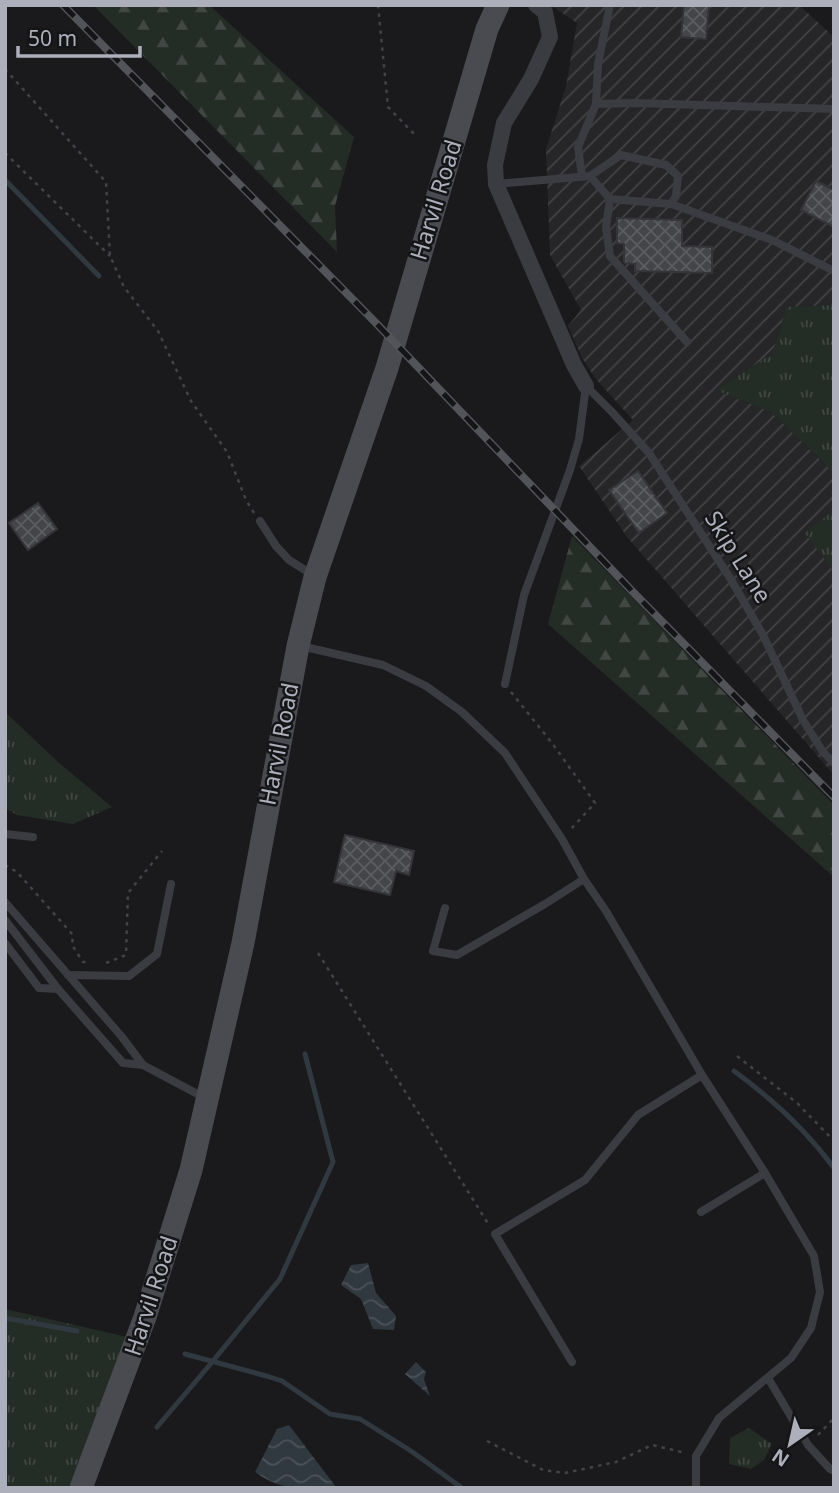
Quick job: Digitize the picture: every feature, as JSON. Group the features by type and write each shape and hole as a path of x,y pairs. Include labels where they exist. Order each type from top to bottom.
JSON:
{"street":[{"name":"Harvil Road","path":"81,1488 130,1361 191,1170 243,943 298,646 315,577 387,368 487,29 498,5"},
{"path":"536,5 545,12 550,37 531,79 504,123 495,165 496,184 574,365 586,386"}],"lane":[{"path":"610,5 598,64 596,104 578,147 586,176 610,199 671,204 772,240 834,271"},
{"path":"596,104 834,109"},
{"path":"496,184 586,176 621,155 666,165 678,176 676,196 671,204"},
{"path":"610,199 606,227 610,256 687,342"},
{"path":"505,684 524,595 570,470 583,422 586,386"},
{"name":"Skip Lane","path":"586,386 649,453 730,578 763,635 803,720 823,752 834,763"},
{"path":"260,521 276,546 315,577"},
{"path":"298,646 383,665 426,686 462,712 505,753 562,839 583,879 606,911 702,1075 814,1256 820,1292 811,1328 791,1359 719,1418 696,1456 696,1488"},
{"path":"5,834 33,837"},
{"path":"445,908 432,951 457,955 583,879"},
{"path":"68,975 129,976 157,954 171,884"},
{"path":"5,902 143,1065"},
{"path":"5,920 58,989 123,1063 143,1065 208,1099"},
{"path":"5,943 39,988 58,989"},
{"path":"572,1362 495,1234 585,1180 638,1115 702,1075"},
{"path":"701,1212 765,1173"},
{"path":"768,1378 808,1445 834,1471"}],"path":[{"path":"378,5 388,107 416,136"},
{"path":"5,69 106,182 110,256 124,287 158,331 191,401 226,452 246,500 260,521"},
{"path":"5,153 110,256"},
{"path":"505,684 595,803 562,839"},
{"path":"101,965 125,955 128,893 162,851"},
{"path":"5,864 17,873 73,935 72,946 83,962 92,964"},
{"path":"318,953 495,1234"},
{"path":"737,1055 797,1103 834,1141"},
{"path":"808,1445 834,1418"},
{"path":"487,1441 543,1470 565,1473 616,1462 652,1444 696,1456"}],"shaded area":[{"path":"550,5 799,5 834,37 834,305 787,307 772,354 715,390 771,412 834,473 834,510 806,533 834,572 834,775 627,537 579,466 633,420 595,378 582,358 568,326 581,310 550,255 546,149 566,86 577,23"}],"green space":[{"path":"93,5 209,5 354,137 335,206 337,252"},
{"path":"834,305 834,473 771,412 715,390 772,354 787,307"},
{"path":"834,510 834,572 805,533"},
{"path":"572,536 834,805 834,877 548,624"},
{"path":"5,712 58,762 112,807 73,824 17,815 5,808"},
{"path":"5,1309 149,1342 106,1414 69,1488 5,1488"},
{"path":"749,1428 772,1444 764,1460 751,1469 729,1464 730,1438"}],"water":[{"path":"368,1263 376,1293 396,1316 394,1330 373,1329 361,1299 341,1285 351,1265"},
{"path":"416,1362 426,1372 424,1379 430,1396 405,1374"},
{"path":"289,1425 336,1487 340,1488 285,1486 265,1479 255,1472 277,1429"}],"building":[{"path":"684,5 709,5 706,39 681,37"},
{"path":"816,181 834,190 834,227 801,210"},
{"path":"617,218 682,220 682,246 712,247 712,273 635,271 635,264 624,261 624,244 617,243"},
{"path":"638,471 667,513 639,533 609,490"},
{"path":"38,503 57,529 28,550 9,523"},
{"path":"345,835 414,851 409,875 396,871 390,895 334,882"}],"waterway":[{"path":"5,180 99,276"},
{"path":"157,1427 280,1279 333,1162 305,1054"},
{"path":"734,1071 787,1115 834,1168"},
{"path":"5,1318 77,1331"},
{"path":"185,1354 282,1381 330,1414 360,1419 462,1488"}],"railway":[{"path":"63,5 373,320 834,797"}]}
